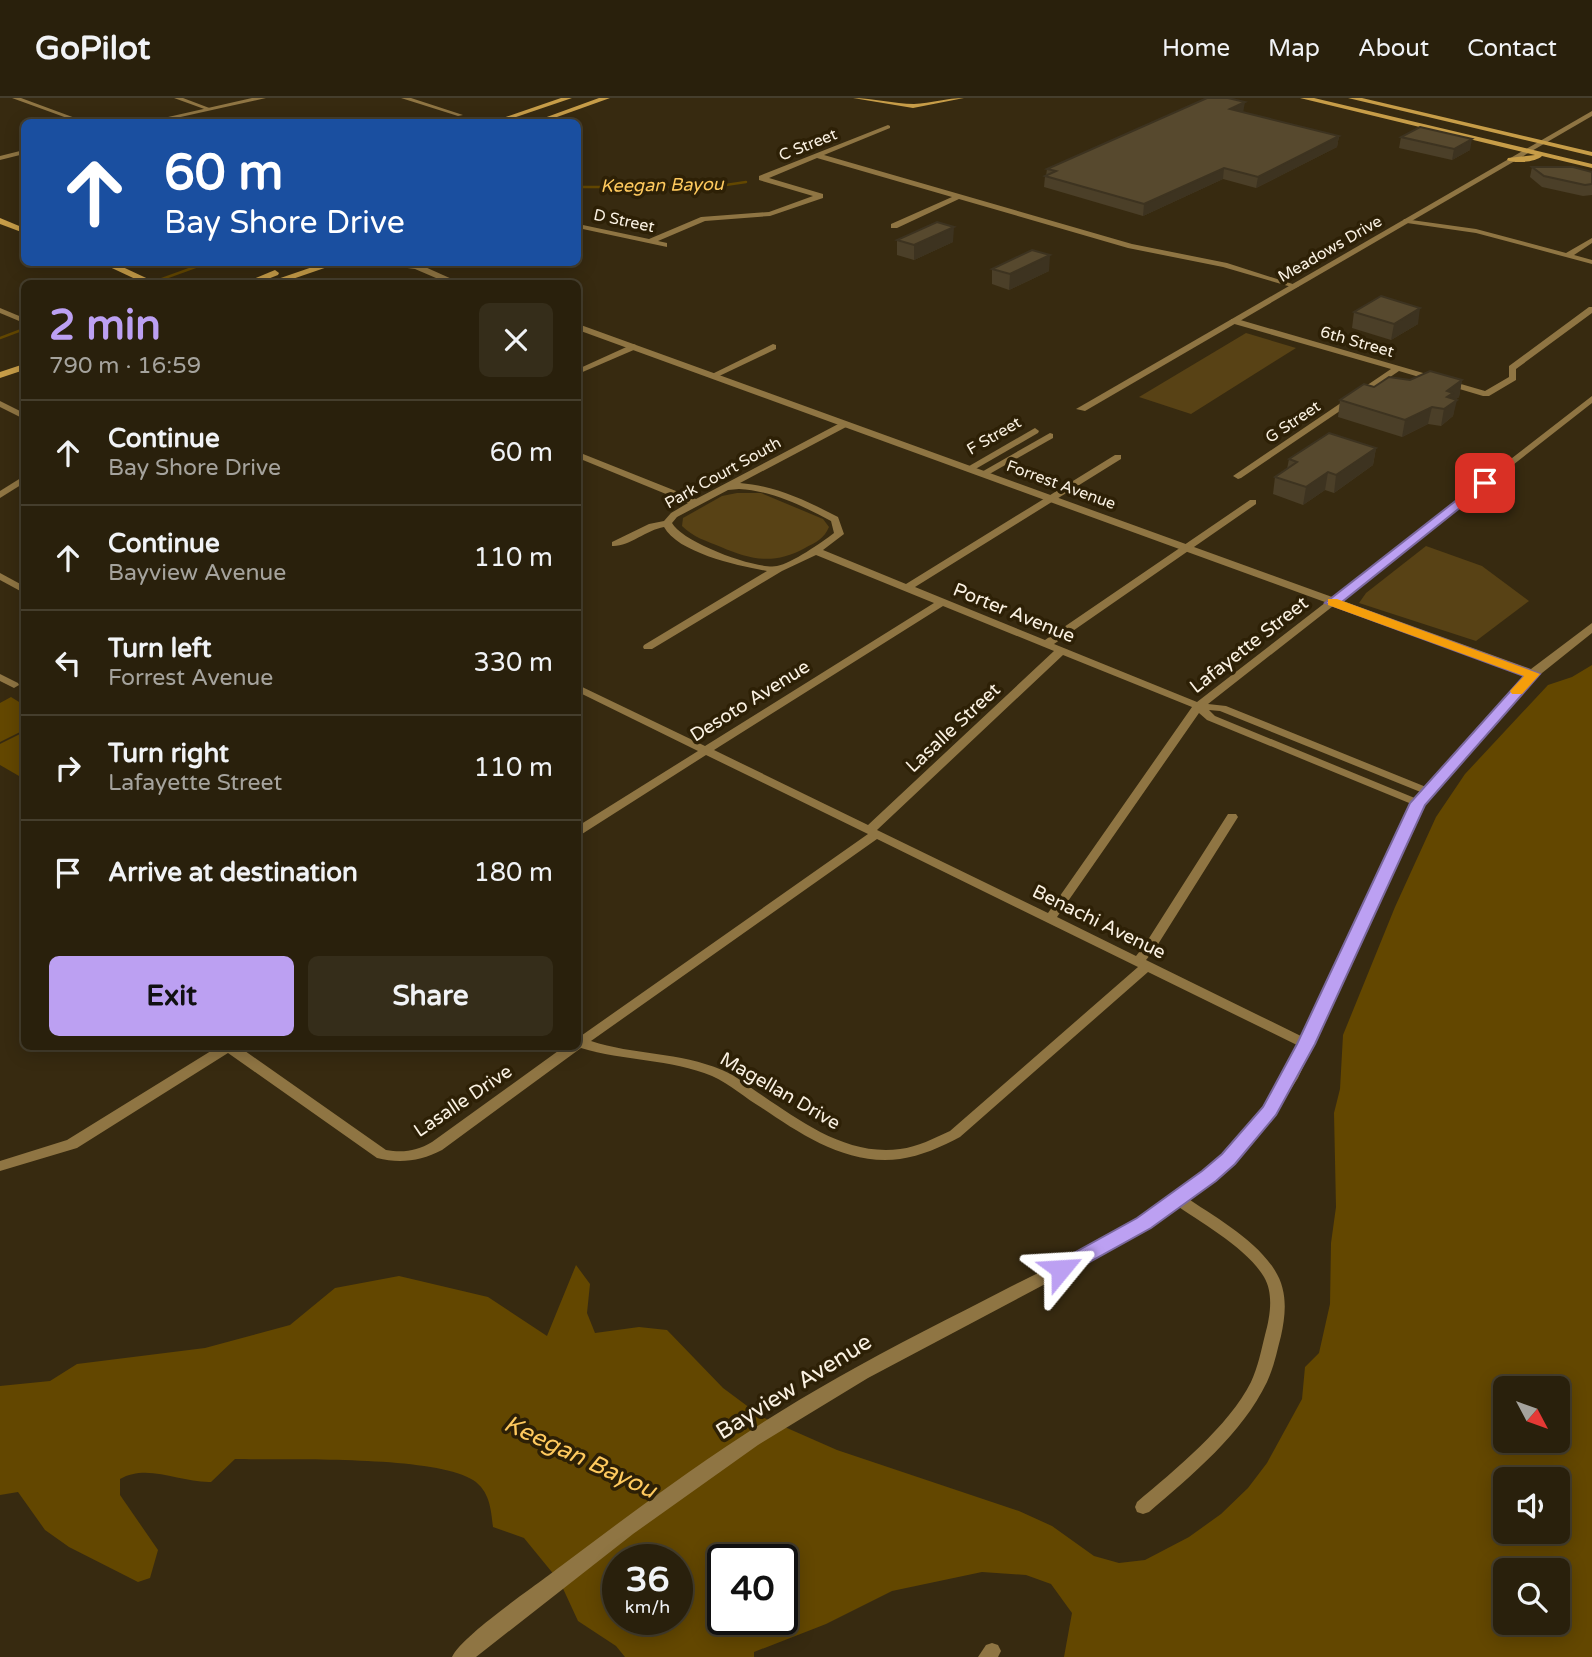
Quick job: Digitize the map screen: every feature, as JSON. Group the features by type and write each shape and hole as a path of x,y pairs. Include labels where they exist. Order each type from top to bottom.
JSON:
{"main road":[{"path":"504,119 568,98"},
{"path":"546,119 606,98"},
{"path":"857,98 901,106 936,104 960,98"},
{"path":"883,98 934,98"},
{"path":"1304,98 1592,166"},
{"path":"1352,98 1592,154"},
{"path":"1367,113 1383,105"},
{"path":"1511,160 1557,157"},
{"path":"0,221 21,230"},
{"path":"113,266 147,280"},
{"path":"256,280 292,266"},
{"path":"280,280 325,266"},
{"path":"0,367 21,359"},
{"path":"0,375 21,368"}],"street":[{"path":"15,98 74,119"},
{"path":"177,98 209,109"},
{"path":"164,119 262,98"},
{"path":"404,98 460,115"},
{"name":"Meadows Drive","path":"1081,409 1592,113"},
{"name":"C Street","path":"652,241 704,219 770,214 820,196 762,178 888,128"},
{"path":"0,158 21,153"},
{"path":"818,156 1131,246 1224,265 1295,286"},
{"path":"894,226 960,196"},
{"path":"1407,221 1476,231 1592,262"},
{"name":"D Street","path":"581,227 664,245"},
{"path":"1568,255 1592,240"},
{"path":"399,266 415,268"},
{"path":"412,266 440,280"},
{"name":"6th Street","path":"1234,321 1472,392 1494,392 1513,378 1512,368 1592,309"},
{"path":"0,310 21,320"},
{"name":"Forrest Avenue","path":"581,328 1533,674"},
{"path":"581,371 633,346"},
{"path":"712,376 773,347"},
{"name":"G Street","path":"1238,476 1398,368"},
{"name":"Lafayette Street","path":"1050,919 1198,706 1592,399"},
{"path":"0,404 21,414"},
{"name":"Park Court South","path":"615,544 667,523 674,515 724,487 845,424"},
{"name":"F Street","path":"969,469 1035,430"},
{"name":"F Street","path":"983,474 1050,436"},
{"path":"907,588 1118,457"},
{"path":"581,458 696,503"},
{"path":"0,495 21,482"},
{"path":"648,647 778,569 816,551 839,534 835,519 759,487 724,487"},
{"path":"1045,645 1252,502"},
{"path":"667,523 673,534 701,548 750,566 778,569"},
{"name":"Porter Avenue","path":"816,551 1198,706 1222,708 1427,791"},
{"path":"0,576 21,588"},
{"name":"Desoto Avenue","path":"581,829 942,602"},
{"path":"1306,1044 1418,803 1533,674 1592,627"},
{"name":"Lasalle Street","path":"872,832 1061,651"},
{"path":"0,677 14,685"},
{"name":"Benachi Avenue","path":"581,689 1306,1044"},
{"name":"Porter Avenue","path":"1198,706 1210,718 1418,803"},
{"name":"Magellan Drive","path":"581,1045 716,1073 817,1139 841,1149 886,1156 932,1147 955,1134 1142,964 1232,817"},
{"name":"Lasalle Drive","path":"581,1041 872,832"},
{"name":"Bayview Avenue","path":"467,1653 632,1523 813,1401 901,1350 1106,1246 1178,1199 1209,1176 1249,1136 1281,1094 1306,1044"},
{"path":"0,1166 72,1144 225,1050"},
{"name":"Lasalle Drive","path":"234,1050 382,1154 399,1158 424,1153 437,1146 569,1050"},
{"path":"1143,1507 1178,1478 1254,1392 1264,1372 1277,1318 1276,1289 1269,1273 1255,1257 1178,1199"}],"shaded area":[{"path":"1246,333 1296,348 1191,414 1139,397"},
{"path":"761,493 823,519 829,527 822,537 805,548 783,557 763,559 742,555 710,543 682,526 683,518 722,496"},
{"path":"1426,546 1482,566 1529,601 1476,641 1359,603 1366,593"}],"water":[{"path":"1592,665 1592,1657 1064,1657 1072,1613 1051,1584 1026,1575 982,1572 892,1591 798,1635 798,1544 707,1544 707,1635 798,1635 754,1652 754,1657 625,1657 616,1646 578,1621 560,1582 524,1538 493,1527 489,1501 479,1484 454,1472 427,1466 358,1460 235,1459 211,1482 153,1473 131,1475 120,1479 120,1495 158,1550 150,1578 138,1582 69,1547 45,1530 18,1492 0,1495 0,1386 50,1381 77,1364 205,1348 290,1325 335,1288 399,1276 488,1297 547,1336 576,1265 590,1284 587,1313 595,1333 639,1327 667,1330 723,1388 762,1417 837,1450 1019,1511 1052,1526 1094,1556 1119,1563 1145,1560 1189,1537 1221,1514 1248,1488 1267,1463 1302,1399 1305,1367 1319,1353 1330,1304 1331,1243 1336,1207 1334,1113 1340,1089 1343,1035 1395,907 1436,817 1465,774 1548,685 1572,677"},
{"path":"11,697 21,703 21,732 0,742 0,703"},
{"path":"21,734 21,775 0,765 0,744"}],"building":[{"path":"1207,98 1228,98 1245,102 1230,109 1339,136 1258,177 1224,168 1144,204 1045,176 1056,171 1047,169"},
{"path":"1420,127 1472,139 1454,149 1401,137"},
{"path":"1532,167 1573,167 1592,172 1592,184 1585,185 1544,176"},
{"path":"937,222 954,227 914,245 897,240"},
{"path":"1032,250 1050,255 1010,274 992,269"},
{"path":"1381,296 1420,308 1394,324 1354,312"},
{"path":"1430,371 1462,380 1447,391 1453,393 1447,397 1457,400 1444,409 1432,407 1405,420 1340,400 1364,384 1374,387 1389,377 1410,380"},
{"path":"1329,433 1376,448 1336,475 1328,472 1306,487 1275,477 1297,462 1289,459"}],"waterway":[{"name":"Keegan Bayou","path":"581,187 712,187 746,182"},
{"name":"Keegan Bayou","path":"159,280 198,266"},
{"name":"Keegan Bayou","path":"0,338 21,330"}],"slow traffic":[{"path":"1333,602 1533,674 1517,691"}],"route":[{"path":"1061,1269 1144,1223 1209,1176 1228,1159 1270,1111 1290,1078 1418,803 1533,674 1332,603 1485,483"}]}
